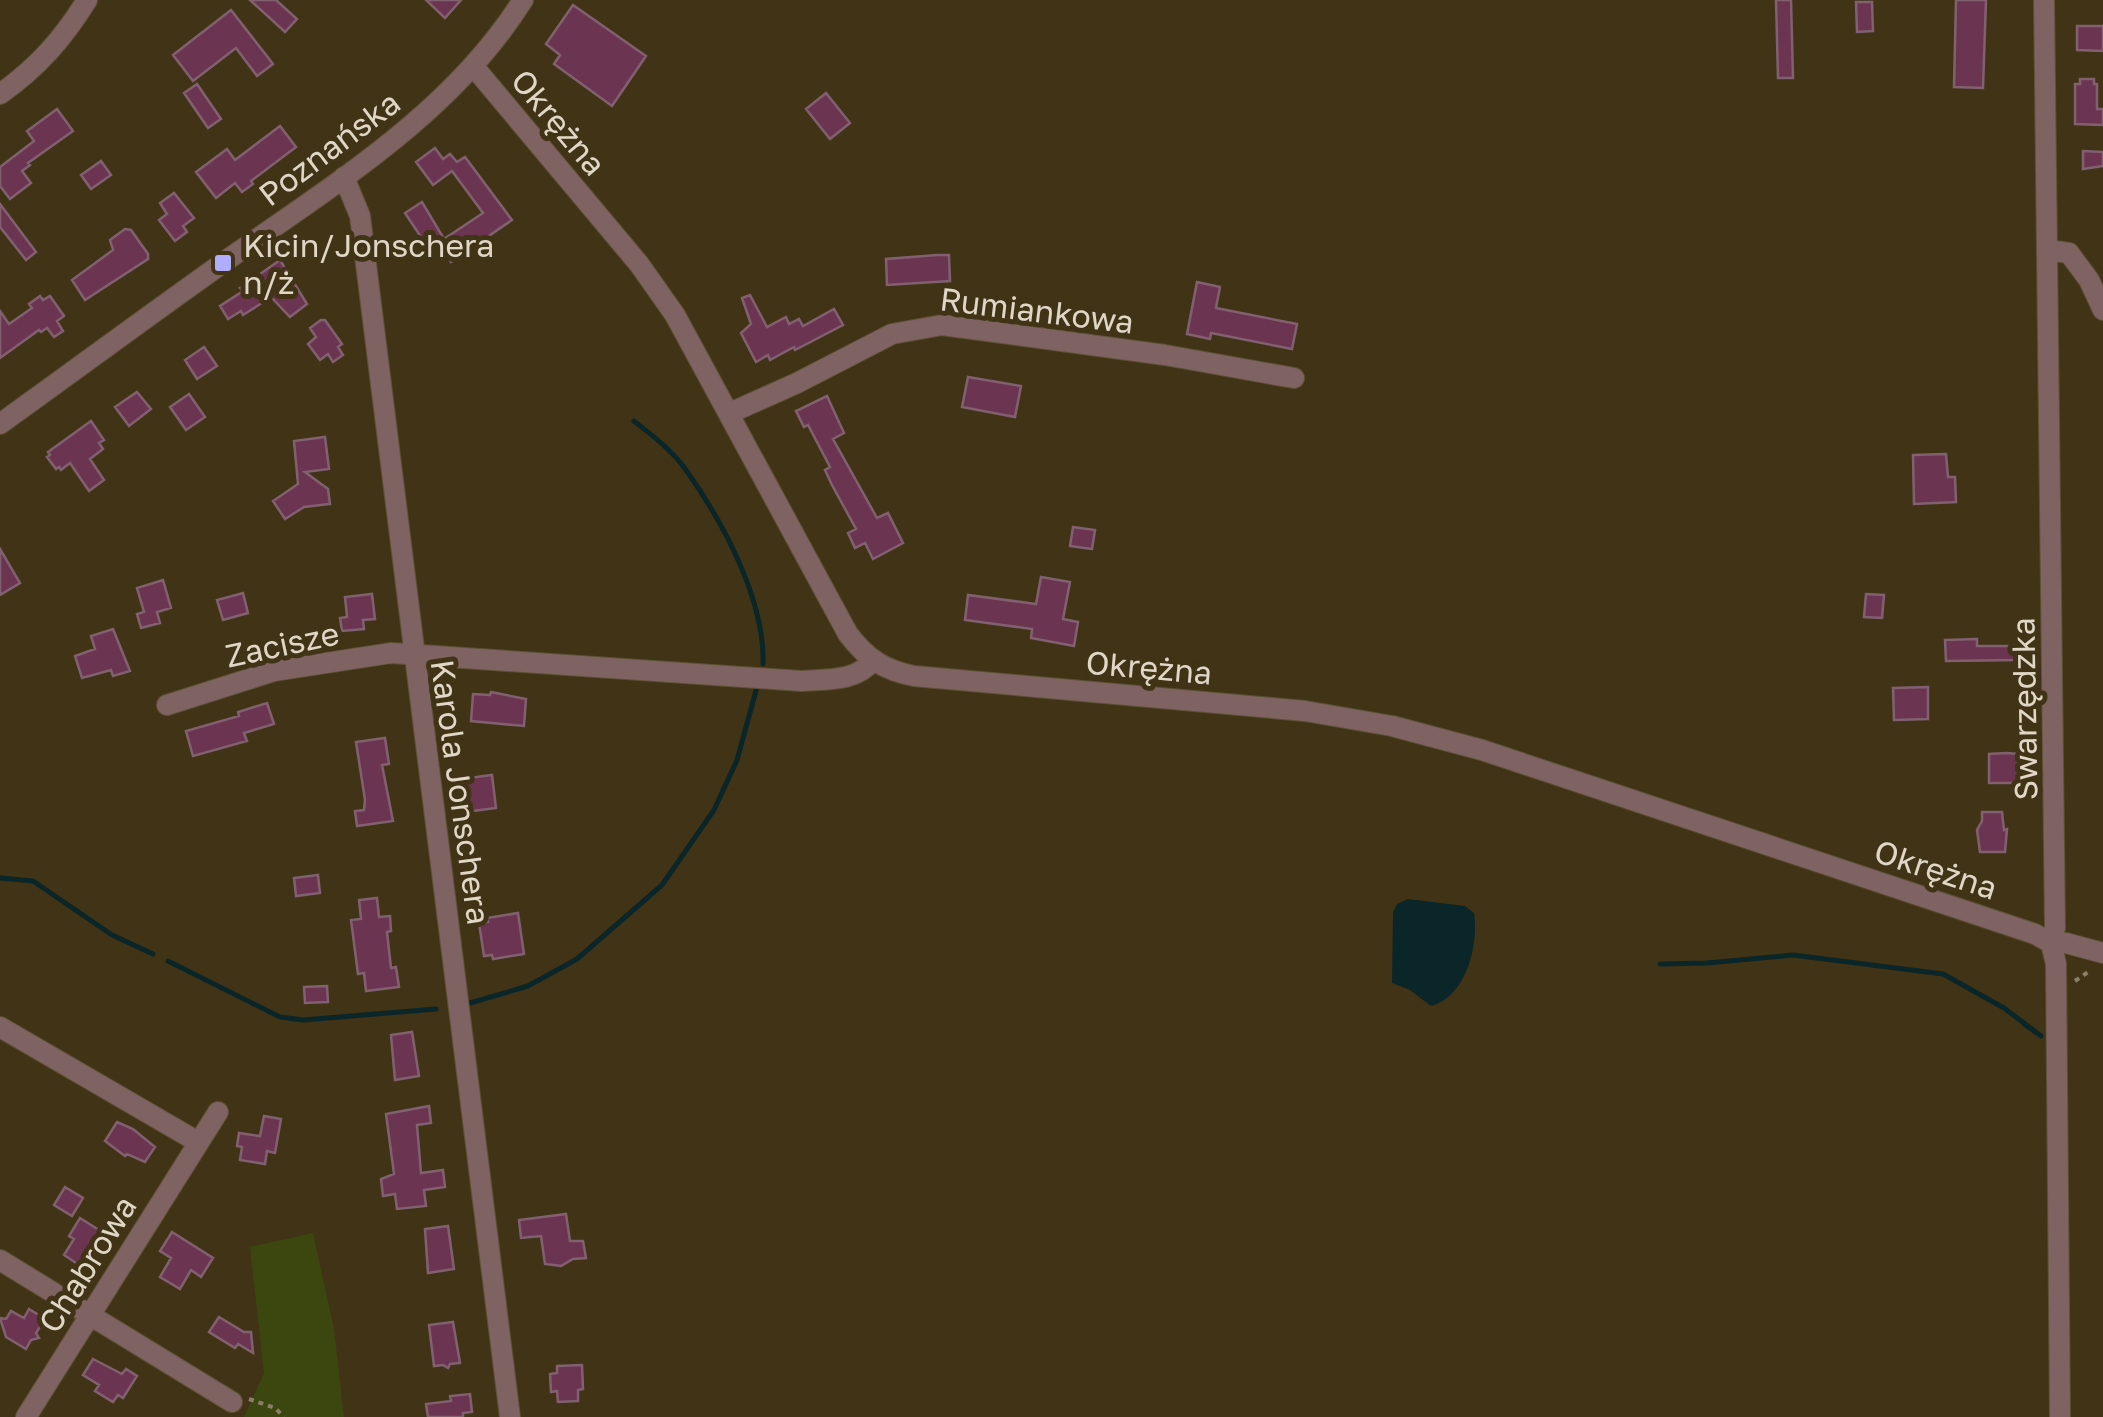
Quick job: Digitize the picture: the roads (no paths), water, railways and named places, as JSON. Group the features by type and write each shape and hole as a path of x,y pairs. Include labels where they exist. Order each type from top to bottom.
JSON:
{"street":[{"path":"0,94 32,72 68,31 87,0"},
{"name":"Poznańska","path":"0,424 344,178 418,120 474,67 523,0"},
{"name":"Swarzędzka","path":"2044,0 2055,728 2055,928 2051,944 2056,964 2060,1417"},
{"name":"Okrężna","path":"474,67 639,264 692,342 843,625 872,661 914,676 1306,711 1407,729 1482,750 2034,934 2051,944 2066,943 2103,953"},
{"name":"Karola Jonschera","path":"344,178 360,216 510,1417"},
{"path":"2048,250 2069,253 2089,280 2103,310"},
{"name":"Rumiankowa","path":"730,412 798,384 892,334 942,325 1165,355 1294,378"},
{"name":"Zacisze","path":"167,705 274,671 391,653 802,680 854,676 872,661"},
{"path":"0,1027 198,1142"},
{"name":"Chabrowa","path":"26,1417 218,1112"},
{"path":"0,1260 232,1402"}],"water":[{"path":"1408,899 1465,906 1474,913 1468,968 1453,992 1431,1006 1410,990 1392,983 1393,912 1397,904"}],"waterway":[{"path":"634,421 681,463 727,537 757,614 763,664"},
{"path":"470,1003 528,986 577,959 662,885 714,810 737,760 757,687"},
{"path":"0,878 33,881 112,935 153,954"},
{"path":"1660,964 1793,955 1943,974 2004,1008 2041,1036 2024,1024"},
{"path":"168,961 280,1017 303,1020 436,1009"}],"place":[{"name":"Kicin/Jonschera n/ż","path":"223,263"}]}
